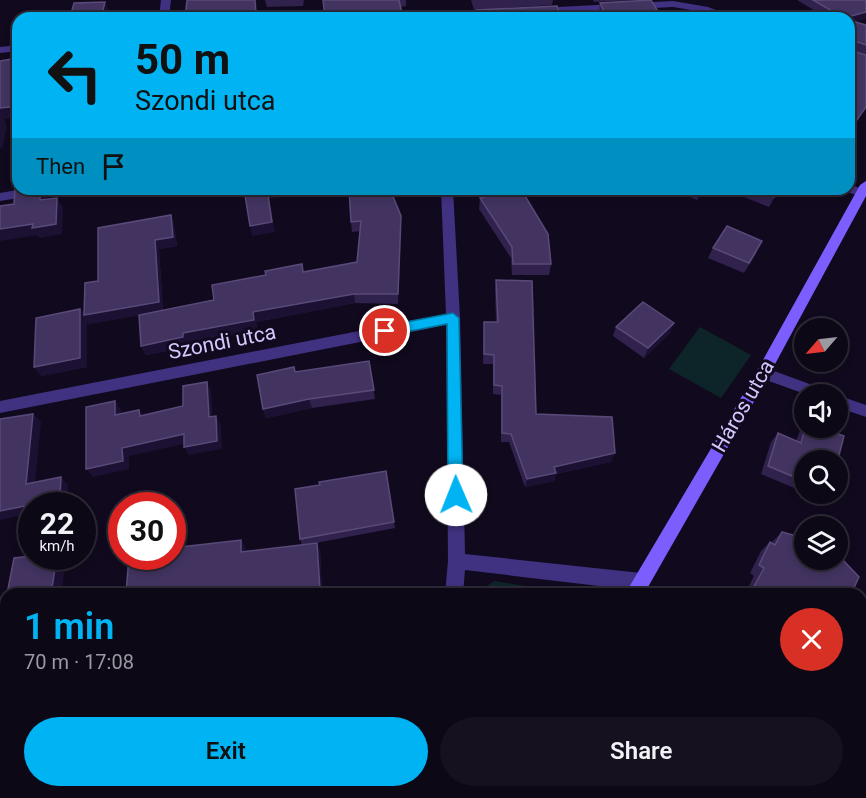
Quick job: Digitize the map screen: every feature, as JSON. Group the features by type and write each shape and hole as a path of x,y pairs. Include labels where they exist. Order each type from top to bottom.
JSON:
{"street":[{"path":"531,11 674,4 714,12"},
{"name":"Háros utca","path":"638,588 763,373 859,189"},
{"path":"447,195 453,318 457,561 455,588"},
{"name":"Szondi utca","path":"0,407 453,318"},
{"path":"763,373 794,384"},
{"path":"848,404 866,411"},
{"path":"457,561 638,588"}],"green space":[{"path":"700,327 751,355 721,398 669,369"},
{"path":"494,581 540,588 484,588"}],"building":[{"path":"187,0 255,0 256,12 186,12"},
{"path":"323,0 399,0 402,12 324,12"},
{"path":"651,0 658,12 604,12 600,3"},
{"path":"813,0 866,0 866,12 855,15 855,12 834,12"},
{"path":"105,2 102,12 72,12 74,3"},
{"path":"557,6 560,12 478,12 477,10"},
{"path":"855,22 866,25 866,45 855,41"},
{"path":"855,52 866,55 866,107 856,121"},
{"path":"12,59 12,107 0,108 0,61"},
{"path":"15,195 40,195 40,200 57,198 56,224 32,228 33,224 0,229 0,206 14,204"},
{"path":"245,195 268,195 272,222 250,226"},
{"path":"349,195 392,195 401,216 398,294 354,294 253,312 254,320 183,333 183,337 141,346 139,315 214,300 212,285 266,275 265,271 302,264 303,272 357,262 361,221 351,222"},
{"path":"493,195 525,195 548,234 551,264 513,264 512,247 480,198"},
{"path":"171,215 173,237 155,240 159,302 84,315 85,283 98,281 98,228"},
{"path":"727,226 762,241 749,263 713,248"},
{"path":"496,280 532,281 536,414 612,417 615,453 554,467 556,473 527,479 511,434 502,433 502,386 494,385 494,355 484,354 484,322 498,322"},
{"path":"643,302 674,323 648,348 616,327"},
{"path":"80,309 80,358 34,367 36,318"},
{"path":"369,361 374,390 309,399 263,409 257,375 294,367 295,372"},
{"path":"207,382 209,417 216,416 217,441 184,447 184,434 122,448 123,461 86,469 86,407 115,401 115,415 139,410 140,416 183,406 183,386"},
{"path":"33,414 26,484 61,477 60,492 18,492 18,507 0,511 0,419"},
{"path":"778,433 801,443 802,438 843,438 840,450 794,450 794,477 768,466"},
{"path":"386,471 394,522 300,539 295,489 320,485 319,482"},
{"path":"782,532 794,535 794,570 848,570 848,565 859,577 854,588 753,588 764,568 759,565 770,542 775,545"},
{"path":"241,540 241,552 317,543 320,588 126,588 128,570 186,570 186,546"},
{"path":"14,558 18,558 18,570 55,570 52,588 8,588"}],"route":[{"path":"385,331 453,318 456,495"}]}
